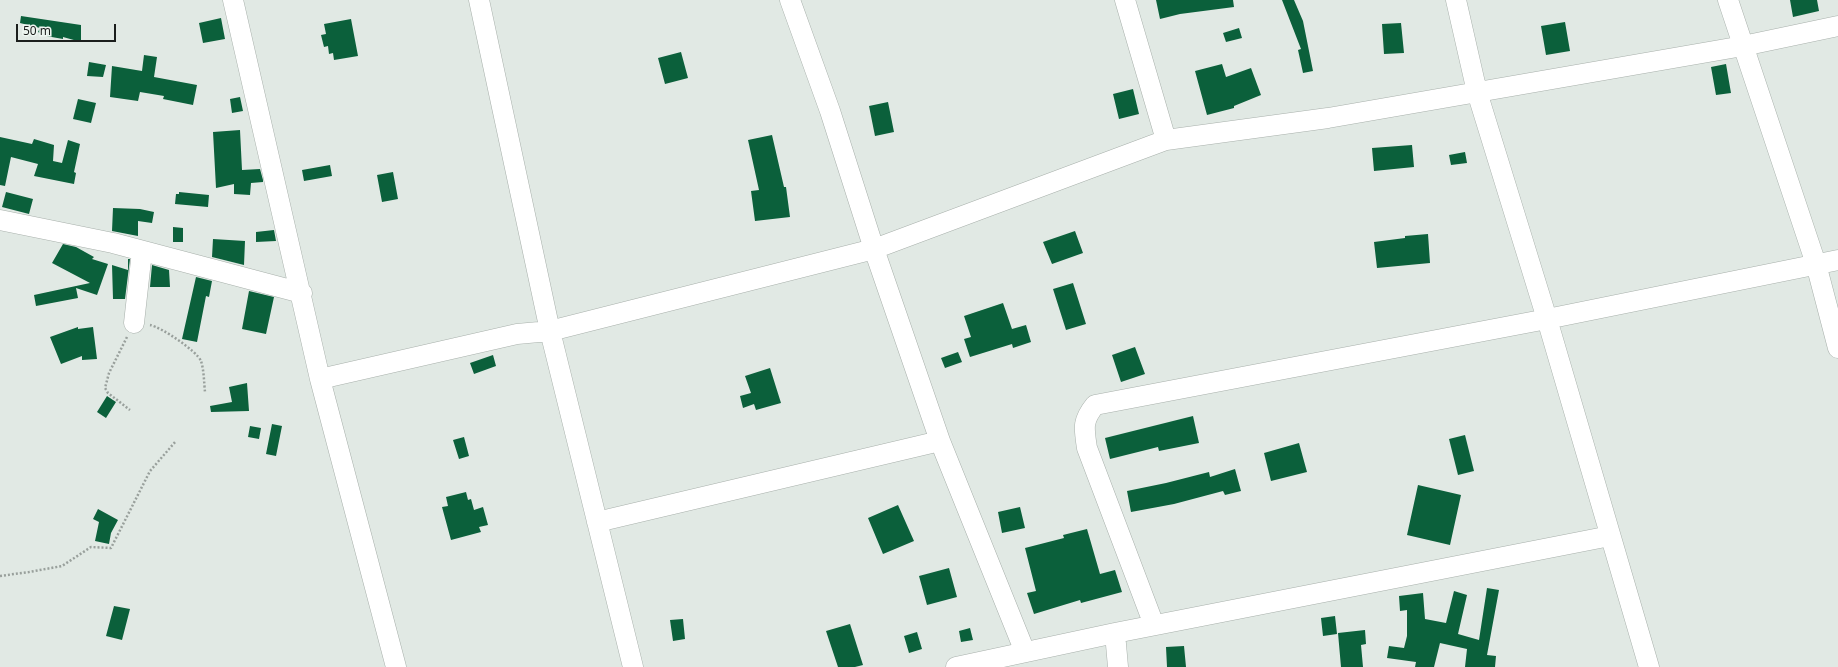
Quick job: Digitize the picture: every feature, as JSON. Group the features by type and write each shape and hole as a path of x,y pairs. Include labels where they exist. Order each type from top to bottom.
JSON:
{"street":[{"path":"233,0 302,293 320,379 396,667"},
{"path":"479,0 550,331 633,667"},
{"path":"790,0 830,111 874,249 940,441 1025,652"},
{"path":"1125,0 1166,140"},
{"path":"1456,0 1477,92 1547,320 1649,667"},
{"path":"1728,0 1816,264 1838,348"},
{"path":"320,379 518,334 550,331 874,249 1166,140 1328,118 1743,46 1838,26"},
{"path":"0,220 112,243 302,293"},
{"path":"134,323 142,251"},
{"path":"1154,625 1087,448 1083,426 1087,415 1095,405 1547,320 1838,260"},
{"path":"597,522 940,441"},
{"path":"956,667 1154,625 1610,536"},
{"path":"1115,633 1118,667"}],"path":[{"path":"130,410 108,393 105,388 109,372 134,323 155,326 196,354 201,361 205,392"},
{"path":"0,576 62,566 91,547 111,548 150,471 176,441"}],"building":[{"path":"1156,0 1233,0 1234,7 1180,14 1160,19"},
{"path":"1282,0 1294,0 1303,21 1313,71 1303,73 1298,50 1301,49"},
{"path":"1790,0 1817,0 1819,11 1793,17"},
{"path":"21,16 81,25 81,42 63,37 63,39 46,36 38,32 40,28 20,23"},
{"path":"221,18 225,39 203,43 199,23"},
{"path":"351,19 358,56 334,60 333,53 329,54 328,46 324,47 321,35 326,34 324,24"},
{"path":"1565,22 1570,51 1546,55 1541,26"},
{"path":"1401,23 1404,53 1384,54 1382,24"},
{"path":"1239,28 1242,38 1226,42 1223,33"},
{"path":"681,52 688,78 665,84 658,58"},
{"path":"144,55 157,57 154,77 197,85 193,105 163,99 164,96 140,92 138,101 110,97 112,66 142,71"},
{"path":"89,62 106,65 103,77 87,76"},
{"path":"1222,64 1226,77 1251,68 1261,95 1234,106 1234,108 1207,115 1195,71"},
{"path":"1726,64 1731,93 1716,95 1711,67"},
{"path":"1133,89 1139,114 1119,119 1113,94"},
{"path":"240,97 243,111 232,113 230,99"},
{"path":"78,99 96,103 91,123 73,119"},
{"path":"888,102 894,132 875,136 869,106"},
{"path":"240,130 242,170 260,169 263,180 263,182 251,183 250,195 234,194 234,184 216,188 213,132"},
{"path":"772,135 784,187 786,187 790,217 755,221 751,191 759,190 748,140"},
{"path":"0,137 32,144 34,139 54,145 53,161 62,163 68,140 80,144 74,172 76,173 74,184 34,176 38,164 11,157 5,186 0,185"},
{"path":"1412,145 1414,167 1374,171 1372,148"},
{"path":"1465,152 1467,163 1451,165 1449,155"},
{"path":"330,165 332,176 304,181 302,170"},
{"path":"393,172 398,199 382,202 377,175"},
{"path":"6,192 33,199 29,214 2,207"},
{"path":"179,192 209,195 208,207 175,204 176,194 179,194"},
{"path":"113,208 140,209 154,212 152,223 138,221 138,236 112,231"},
{"path":"173,227 183,228 183,242 173,242"},
{"path":"274,230 276,241 256,242 256,232"},
{"path":"1075,231 1083,253 1052,264 1043,242"},
{"path":"1428,234 1430,263 1377,268 1374,242 1405,238 1405,236"},
{"path":"213,239 245,241 244,265 212,257"},
{"path":"63,244 76,247 94,257 92,259 108,264 97,295 76,288 78,298 36,306 34,295 90,283 52,263"},
{"path":"128,259 130,259 125,299 113,299 112,265 128,270"},
{"path":"152,265 169,270 170,287 150,287"},
{"path":"196,277 212,281 209,297 206,296 197,342 182,339"},
{"path":"1073,283 1086,324 1066,330 1053,289"},
{"path":"249,291 274,297 266,334 242,329"},
{"path":"1003,303 1012,329 1026,325 1031,342 1013,348 1012,344 970,357 964,339 971,337 964,316"},
{"path":"78,327 78,329 93,327 97,359 82,360 82,356 61,364 50,337"},
{"path":"1135,347 1145,374 1121,382 1112,355"},
{"path":"958,352 962,362 945,368 941,358"},
{"path":"493,355 496,366 474,374 470,363"},
{"path":"770,368 781,403 756,410 754,404 743,408 740,396 751,393 745,376"},
{"path":"247,383 249,411 211,412 210,406 232,402 229,387"},
{"path":"107,396 116,402 106,418 97,412"},
{"path":"1193,416 1199,443 1159,451 1158,447 1110,459 1105,438"},
{"path":"272,424 282,426 276,456 266,454"},
{"path":"250,426 261,428 259,439 248,437"},
{"path":"1465,435 1474,471 1458,475 1449,439"},
{"path":"464,437 469,456 459,459 453,440"},
{"path":"1299,443 1307,472 1271,481 1264,453"},
{"path":"1235,469 1241,491 1225,495 1223,491 1174,504 1131,512 1127,491 1209,472 1210,477"},
{"path":"1418,485 1461,495 1450,545 1407,535"},
{"path":"466,492 468,500 471,499 474,510 483,507 488,525 479,527 481,532 451,540 442,507 448,506 446,497"},
{"path":"898,505 914,541 883,554 868,518"},
{"path":"1020,507 1025,528 1002,533 998,512"},
{"path":"98,509 118,520 111,533 109,544 95,541 99,522 93,519"},
{"path":"1087,529 1100,574 1115,570 1122,592 1081,603 1080,600 1034,614 1027,593 1036,591 1025,548 1064,538 1063,535"},
{"path":"949,568 957,597 927,605 919,576"},
{"path":"1487,588 1499,590 1487,655 1496,656 1495,667 1465,667 1467,649 1440,643 1434,667 1415,667 1416,662 1387,658 1389,646 1404,648 1407,636 1407,610 1400,611 1399,596 1423,593 1425,619 1446,623 1454,591 1467,595 1458,634 1479,640"},
{"path":"114,606 130,609 122,640 106,636"},
{"path":"1335,616 1337,634 1323,636 1321,618"},
{"path":"683,619 685,639 673,641 670,620"},
{"path":"850,624 863,665 855,667 838,667 826,631"},
{"path":"970,628 973,640 961,642 959,631"},
{"path":"1365,630 1366,644 1361,645 1363,667 1341,667 1338,633"},
{"path":"917,632 922,649 909,653 904,636"},
{"path":"1184,646 1186,667 1167,667 1166,647"}]}
